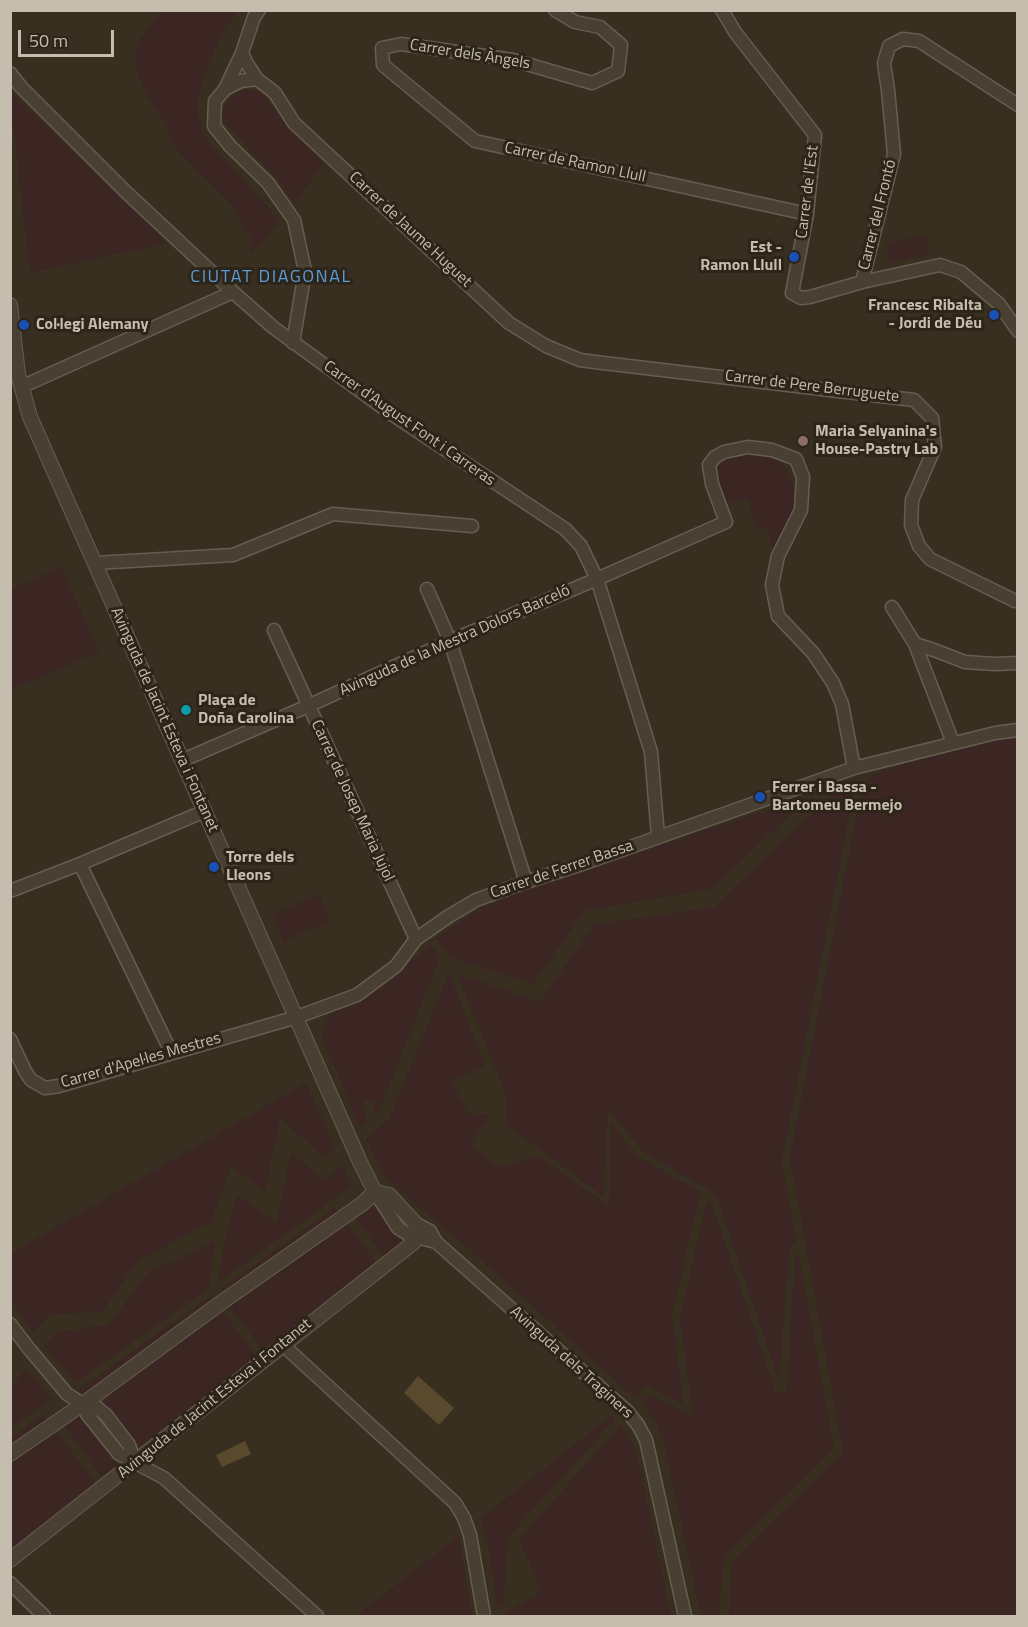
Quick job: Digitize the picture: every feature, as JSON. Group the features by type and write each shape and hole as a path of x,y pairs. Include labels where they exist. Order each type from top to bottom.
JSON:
{"street":[{"path":"259,10 254,17 242,53 225,89 215,101 214,126 230,146 268,183 294,220 305,271 293,343"},
{"path":"555,10 575,22"},
{"path":"565,10 575,22"},
{"name":"Carrer de l'Est","path":"722,11 735,32 815,135 807,214 792,293 801,298 810,297 862,282"},
{"name":"Carrer dels Àngels","path":"382,48 401,44 513,60 592,83 618,71 621,45 600,27 575,22"},
{"name":"Carrer del Frontó","path":"862,282 894,154 884,63 889,46 903,39 919,41 1017,105"},
{"name":"Carrer de Ramon Llull","path":"382,48 383,65 476,141 807,214"},
{"name":"Carrer de Jaume Huguet","path":"242,53 257,79 274,93 294,123 509,323 546,346 580,360"},
{"name":"Carrer d'August Font i Carreras","path":"10,73 16,85 126,192 233,292 293,343 390,413 565,529 581,546 597,579 651,752 658,837"},
{"path":"225,89 241,81 257,79"},
{"path":"862,282 940,265 961,272 999,304 1017,315"},
{"path":"21,387 233,292"},
{"path":"999,304 1017,331"},
{"name":"Avinguda de Jacint Esteva i Fontanet","path":"10,305 18,374 30,417 375,1192"},
{"name":"Carrer de Pere Berruguete","path":"580,360 915,400 932,418 935,447 912,500 911,525 919,546 930,559 1017,601"},
{"name":"Avinguda de la Mestra Dolors Barceló","path":"183,760 450,641 726,522 712,484 709,465 715,457 724,452 748,447 772,450 796,459 803,477 801,510 778,556 772,585 778,616 813,653 833,683 842,704 854,768"},
{"path":"95,563 233,555 333,514 472,526"},
{"path":"427,589 450,641 525,882"},
{"path":"892,607 915,644 953,743"},
{"name":"Carrer de Josep Maria Jujol","path":"274,630 416,939"},
{"path":"915,644 965,662 1017,663"},
{"name":"Carrer de Ferrer Bassa","path":"297,1017 357,995 396,966 416,939 476,900 811,785 854,768 995,733 1017,730"},
{"path":"10,891 205,811"},
{"path":"80,864 171,1052"},
{"name":"Carrer d'Apel·les Mestres","path":"10,1039 31,1080 45,1088 59,1086 297,1017"},
{"path":"10,1454 362,1204 375,1192 389,1195 416,1230"},
{"name":"Avinguda de Jacint Esteva i Fontanet","path":"10,1560 413,1243 416,1230"},
{"name":"Avinguda dels Traginers","path":"416,1230 436,1242 627,1411 638,1425 646,1440 686,1617"},
{"path":"10,1324 67,1394 83,1404 95,1406 106,1415 129,1445 135,1463 164,1478 317,1617"},
{"path":"283,1345 455,1503 470,1535 484,1617"},
{"path":"10,1583 44,1617"}],"shaded area":[{"path":"161,11 239,11 218,42 203,80 197,106 200,123 210,144 270,209 279,223 252,252 248,246 252,240 243,228 236,209 177,149 137,73 135,57 137,44"},
{"path":"245,90 264,93 272,108 290,130 324,163 294,204 278,180 223,120 222,113 227,101 235,93"},
{"path":"11,92 167,243 30,273"},
{"path":"926,235 929,255 890,262 886,243"},
{"path":"745,453 776,454 781,459 794,489 795,500 789,520 775,544 774,552 766,526 757,528 746,498 727,504 722,501 714,472 720,460 727,456"},
{"path":"61,566 99,652 11,690 11,589"},
{"path":"1017,738 1017,1616 729,1616 732,1561 843,1453 790,1157 860,798 870,776 954,746 985,740"},
{"path":"856,781 782,1160 796,1240 789,1249 779,1380 716,1194 644,1153 608,1109 603,1196 507,1125 506,1094 457,974 540,1002 595,924 714,907 841,786"},
{"path":"810,796 711,889 584,911 533,984 449,957 436,938 479,909 520,892"},
{"path":"319,895 329,921 284,942 272,914"},
{"path":"430,944 440,957 380,1109 374,1116 375,1100 362,1100 368,1122 360,1127 322,1037 329,1014 363,1000 393,979"},
{"path":"449,973 485,1065 451,1081 470,1115 491,1114 470,1145 499,1168 539,1156 609,1206 611,1123 639,1158 701,1191 672,1314 683,1404 647,1385 635,1398 468,1248 383,1176 366,1139 389,1119"},
{"path":"306,1083 335,1148 324,1157 280,1118 265,1191 231,1167 211,1222 137,1261 103,1311 49,1315 33,1333 11,1299 11,1253"},
{"path":"291,1152 324,1181 342,1165 352,1186 218,1282 226,1236 237,1195 277,1223"},
{"path":"707,1202 711,1202 775,1391 787,1392 795,1255 799,1254 834,1449 724,1556 719,1616 701,1616 664,1443 655,1421 642,1403 649,1395 693,1416 680,1316"},
{"path":"335,1208 339,1214 225,1295 221,1289"},
{"path":"372,1208 378,1208 402,1238 401,1246 386,1259 356,1218"},
{"path":"347,1224 378,1266 266,1354 230,1307"},
{"path":"215,1241 209,1288 76,1382 44,1346 57,1332 108,1325 149,1272"},
{"path":"212,1295 216,1301 85,1394 76,1392"},
{"path":"223,1312 259,1359 145,1446 136,1445 106,1407 105,1396"},
{"path":"26,1369 52,1399 11,1428 11,1387"},
{"path":"418,1376 454,1408 439,1425 404,1393"},
{"path":"43,1415 48,1421 11,1447 10,1438"},
{"path":"612,1415 615,1419 508,1537 503,1603 497,1606 487,1538 480,1519"},
{"path":"76,1416 81,1416 117,1461 116,1470 104,1480 63,1424"},
{"path":"621,1425 634,1448 639,1464 671,1616 499,1616 542,1592 519,1539"},
{"path":"55,1430 97,1485 11,1553 11,1461"},
{"path":"245,1441 251,1454 222,1467 216,1455"},
{"path":"459,1536 472,1616 356,1616"}],"place":[{"name":"Est - Ramon Llull","path":"794,257"},
{"name":"Francesc Ribalta - Jordi de Déu","path":"994,315"},
{"name":"Col·legi Alemany","path":"24,325"},
{"name":"Maria Selyanina's House-Pastry Lab","path":"803,441"},
{"name":"Plaça de Doña Carolina","path":"186,710"},
{"name":"Ferrer i Bassa - Bartomeu Bermejo","path":"760,797"},
{"name":"Torre dels Lleons","path":"214,867"}],"district":[{"name":"CIUTAT DIAGONAL","path":"271,278"}]}
